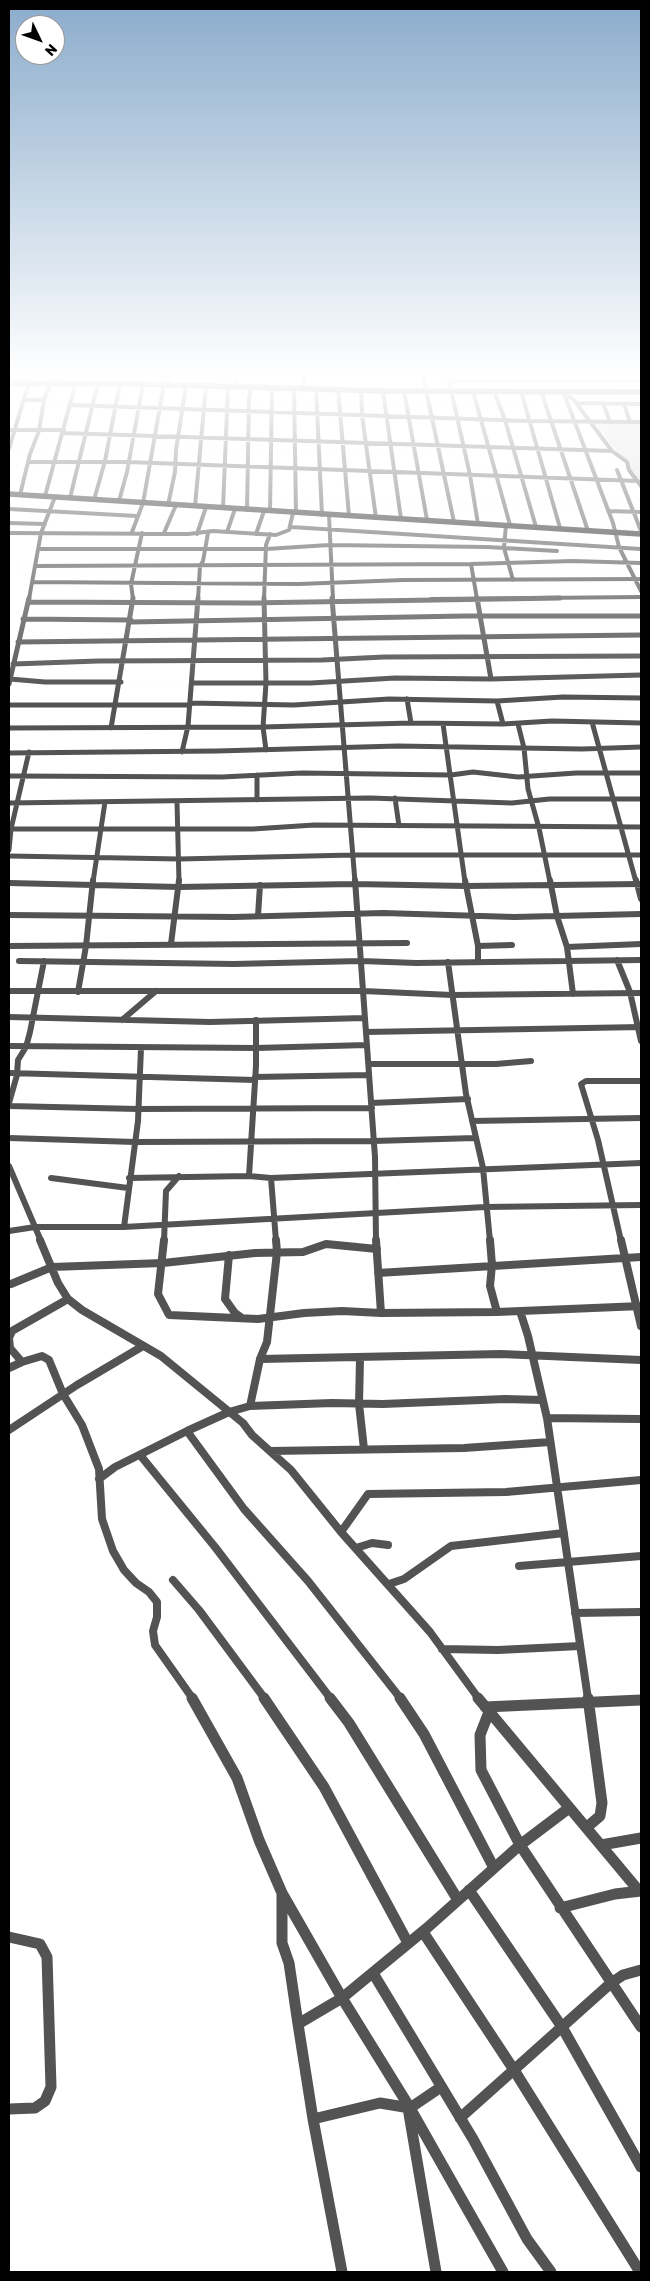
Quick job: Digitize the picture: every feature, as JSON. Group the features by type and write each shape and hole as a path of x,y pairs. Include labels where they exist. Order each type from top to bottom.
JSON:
{"street":[{"path":"20,495 23,482"},
{"path":"44,496 48,482"},
{"path":"70,498 74,482"},
{"path":"94,500 99,482"},
{"path":"118,501 123,482"},
{"path":"132,532 143,503 147,482"},
{"path":"168,504 172,482"},
{"path":"195,506 198,482"},
{"path":"223,508 224,482"},
{"path":"247,510 248,482"},
{"path":"256,534 267,511 270,482"},
{"path":"290,527 294,513 295,482"},
{"path":"321,482 322,514"},
{"path":"346,482 349,516"},
{"path":"371,482 376,518"},
{"path":"396,482 401,519"},
{"path":"421,482 427,520"},
{"path":"445,482 454,522"},
{"path":"471,482 478,524"},
{"path":"499,482 508,525 504,548 513,580"},
{"path":"523,482 536,527"},
{"path":"547,482 560,528"},
{"path":"572,482 588,530"},
{"path":"597,482 616,532 619,548 638,579 641,591"},
{"path":"9,494 641,533 621,482"},
{"path":"55,497 41,533 28,602 9,682 121,682"},
{"path":"164,533 176,505"},
{"path":"197,534 206,507"},
{"path":"9,509 137,516"},
{"path":"228,532 235,509"},
{"path":"608,511 641,512"},
{"path":"329,515 334,620 344,724 344,749 372,1105 375,1212 381,1313"},
{"path":"410,534 413,520"},
{"path":"9,523 45,524"},
{"path":"9,533 132,532 197,534 213,531 280,534 290,527 641,549"},
{"path":"111,728 121,682 133,601 132,584 142,533"},
{"path":"182,752 188,726 200,566 203,561 208,533"},
{"path":"266,750 263,727 263,704 266,683 264,602 266,544 270,534"},
{"path":"38,549 266,549 330,545 504,548 557,551"},
{"path":"35,566 266,566 508,562 641,563"},
{"path":"471,564 490,679"},
{"path":"32,582 132,584 638,579"},
{"path":"28,602 264,602 641,597"},
{"path":"23,619 130,621 334,620 481,616 641,616"},
{"path":"18,642 641,635"},
{"path":"13,664 98,661 266,661 384,657 641,656"},
{"path":"192,683 641,675"},
{"path":"9,705 263,704 406,699 497,701 563,697 641,698"},
{"path":"406,699 411,723"},
{"path":"497,701 503,724"},
{"path":"9,728 263,727 411,723 518,724 552,721 641,723"},
{"path":"592,722 629,856 639,884 641,899"},
{"path":"443,724 448,748 461,855 478,946 478,961"},
{"path":"518,724 524,748 525,776 539,828 557,916 567,947 573,994"},
{"path":"9,753 182,752 398,746 598,749 641,746"},
{"path":"9,850 10,829 29,752"},
{"path":"9,776 347,773 451,775 473,772 525,776 641,773"},
{"path":"257,775 257,800"},
{"path":"395,798 399,826"},
{"path":"9,804 395,798 455,802 641,800"},
{"path":"78,992 105,802"},
{"path":"171,944 179,887 180,859 177,802"},
{"path":"10,829 100,830 350,826 641,827"},
{"path":"9,856 180,859 353,855 641,855"},
{"path":"9,883 179,887 354,884 466,886 639,884"},
{"path":"258,916 260,885"},
{"path":"9,916 174,917 358,914 472,917 641,914"},
{"path":"9,946 406,943"},
{"path":"567,947 641,944"},
{"path":"478,946 512,945"},
{"path":"618,960 630,992 641,1041"},
{"path":"19,961 234,964 361,961 570,962 641,960"},
{"path":"44,961 26,1047 18,1060 17,1075 9,1105 253,1110 468,1099"},
{"path":"448,962 468,1099 483,1168 485,1207 492,1265 490,1286 497,1312"},
{"path":"9,991 363,991 452,995 641,993"},
{"path":"122,1020 157,991"},
{"path":"9,1017 210,1022 365,1018"},
{"path":"249,1176 255,1079 256,1020"},
{"path":"366,1032 457,1029 639,1028"},
{"path":"9,1046 256,1048 367,1045"},
{"path":"124,1227 135,1142 141,1048"},
{"path":"369,1064 496,1064 531,1061"},
{"path":"9,1073 17,1075 140,1078 255,1079 370,1075"},
{"path":"641,1081 582,1082 581,1084 593,1120 604,1164 612,1206 639,1307 641,1326"},
{"path":"472,1121 641,1118"},
{"path":"9,1138 135,1142 374,1141 475,1138"},
{"path":"129,1178 179,1176 249,1176 271,1178 641,1162"},
{"path":"9,1166 52,1267 68,1299 82,1310 161,1356 229,1412 296,1476 341,1532 389,1584 442,1649 487,1710 640,1891"},
{"path":"179,1176 166,1191 163,1263 158,1294 169,1315 179,1317 222,1316 244,1319 332,1312 497,1312 639,1307"},
{"path":"51,1178 128,1188"},
{"path":"250,1406 260,1359 268,1342 271,1318 277,1252 271,1178"},
{"path":"9,1232 35,1226 124,1227 485,1207 641,1205"},
{"path":"10,1284 52,1267 163,1263 277,1252 302,1252 326,1244 377,1249"},
{"path":"229,1256 225,1299 235,1313 244,1319"},
{"path":"378,1273 641,1257"},
{"path":"22,1362 10,1348 9,1338 12,1331 68,1299"},
{"path":"520,1311 528,1336 531,1356 547,1418 602,1803 600,1816 587,1827"},
{"path":"9,1430 63,1394 143,1346"},
{"path":"260,1359 360,1359 501,1354 593,1356 641,1360"},
{"path":"9,1368 42,1356 49,1360 63,1394 82,1425 99,1469 102,1519 113,1551 124,1570 136,1583 149,1592 157,1602 157,1617 153,1631 155,1645 193,1699 237,1778 259,1840 282,1893 503,2272"},
{"path":"360,1359 359,1404 364,1450"},
{"path":"99,1479 115,1467 187,1431 229,1412 250,1406 505,1399 542,1400"},
{"path":"547,1418 641,1419"},
{"path":"187,1431 244,1509 308,1582 398,1694 424,1734 494,1868"},
{"path":"270,1451 464,1448 550,1442"},
{"path":"140,1455 215,1547 349,1723 458,1900"},
{"path":"341,1532 368,1494 506,1492 641,1480"},
{"path":"389,1584 404,1579 451,1546 564,1533"},
{"path":"356,1548 372,1543 388,1544"},
{"path":"519,1566 641,1556"},
{"path":"172,1580 199,1610 245,1670 324,1787 408,1944"},
{"path":"575,1613 641,1612"},
{"path":"442,1649 498,1650 580,1646"},
{"path":"487,1710 641,1700"},
{"path":"487,1710 480,1735 479,1756 481,1770 520,1845 560,1908 641,2027"},
{"path":"298,2024 342,1998 423,1932 520,1845 569,1808"},
{"path":"601,1845 641,1838"},
{"path":"469,1890 562,2027 641,2167"},
{"path":"560,1908 615,1894 640,1891"},
{"path":"282,1893 282,1943 289,1963 313,2119 342,2272"},
{"path":"423,1932 514,2070 640,2272"},
{"path":"9,1937 40,1944 47,1957 51,2087 45,2101 35,2108 9,2109"},
{"path":"460,2118 612,1983 623,1975 641,1970"},
{"path":"373,1972 460,2118 527,2239 551,2272"},
{"path":"313,2119 380,2103 409,2108 441,2087"},
{"path":"409,2108 436,2272"}]}
